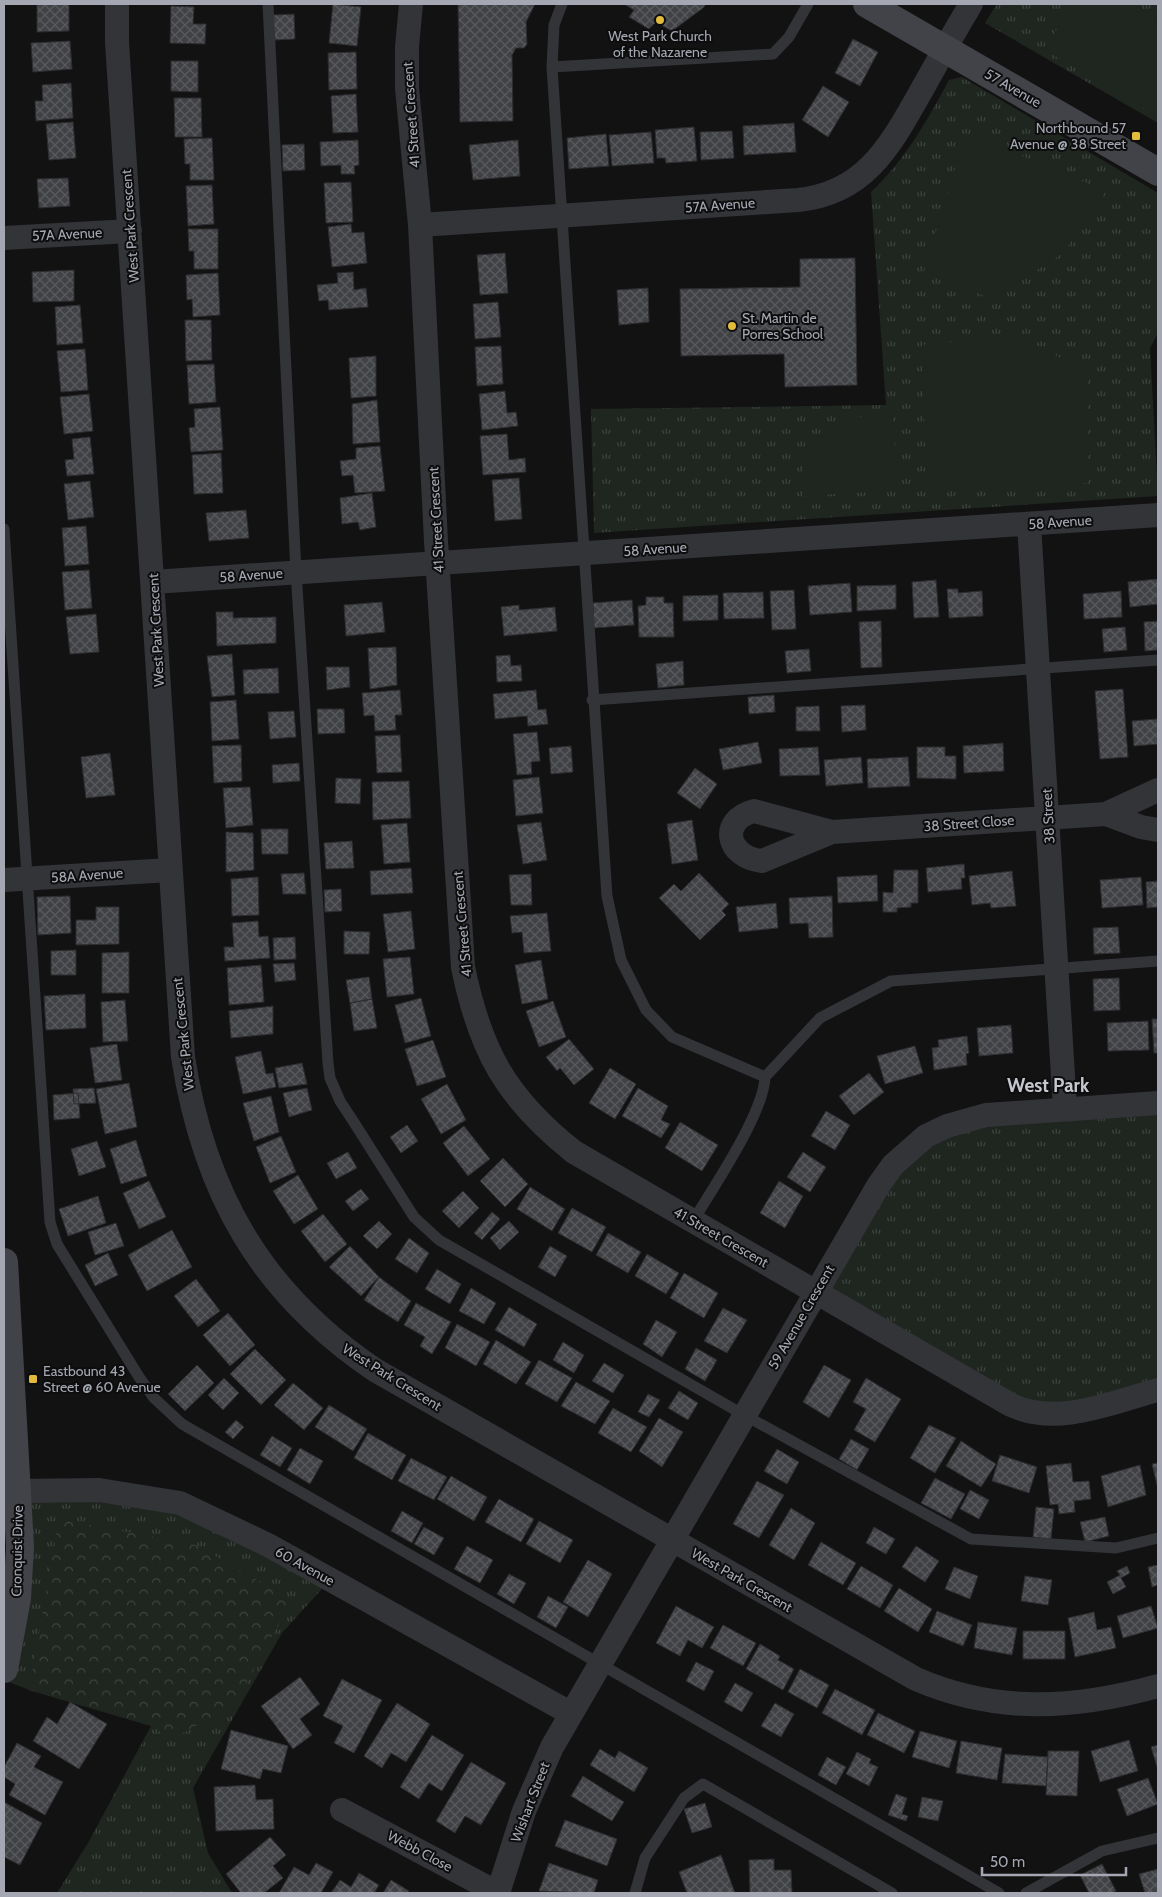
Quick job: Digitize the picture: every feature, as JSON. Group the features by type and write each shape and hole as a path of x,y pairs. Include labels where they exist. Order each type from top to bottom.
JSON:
{"street":[{"name":"West Park Crescent","path":"117,4 117,42 183,1058 196,1125 204,1153 227,1208 271,1273 310,1318 338,1343 375,1370 884,1663 916,1679 945,1690 986,1699 1048,1706 1109,1698 1158,1686"},
{"name":"41 Street Crescent","path":"411,4 407,48 407,88 420,225 438,563 463,967 473,1013 483,1041 514,1094 552,1135 597,1167 1011,1405 1027,1412 1062,1414 1158,1390"},
{"name":"57 Avenue","path":"867,4 1158,172"},
{"name":"57A Avenue","path":"420,225 798,200 816,198 832,193 851,183 881,157 893,141 971,4"},
{"name":"57A Avenue","path":"4,238 130,231"},
{"name":"58 Avenue","path":"153,582 1158,516"},
{"name":"38 Street","path":"1029,524 1065,1108"},
{"name":"38 Street Close","path":"832,832 1106,814 1158,790"},
{"name":"38 Street Close","path":"1106,814 1141,827 1158,830"},
{"name":"58A Avenue","path":"15,879 170,870"},
{"name":"59 Avenue Crescent","path":"570,1714 815,1292 878,1186 893,1165 926,1136 948,1126 986,1115 1158,1103"},
{"name":"Cronquist Drive","path":"4,1262 20,1548 17,1598 4,1669"},
{"name":"60 Avenue","path":"18,1491 99,1490 180,1503 268,1545 570,1714"},
{"name":"Wishart Street","path":"498,1893 540,1770 570,1714"},
{"name":"Webb Close","path":"342,1810 498,1893"}],"lane":[{"path":"268,4 296,572 328,1063 330,1078 340,1101 414,1218 439,1240 744,1415 971,1539 1116,1548 1158,1538"},
{"path":"562,4 554,25 552,67 582,553 606,896 621,960 646,1010 672,1037 765,1078"},
{"path":"552,67 773,54 789,37 808,4"},
{"path":"4,529 15,879 50,1222 57,1244 154,1398 182,1424 999,1893"},
{"path":"592,700 1158,660"},
{"path":"693,1221 753,1118 765,1087 765,1078 820,1018 891,981 1158,960"},
{"path":"635,1893 645,1858 684,1798 703,1784 892,1893"},
{"path":"1026,1893 1102,1851 1158,1838"}],"green space":[{"path":"997,4 1158,4 1158,123 985,23"},
{"path":"1071,4 1124,4 1158,24 1158,117 1045,50"},
{"path":"962,77 1158,193 1158,333 1150,348 1158,496 594,533 591,409 886,405 871,192 905,153 924,125 949,80"},
{"path":"981,139 1106,191 1063,253 992,299 924,271 962,145"},
{"path":"1017,335 1087,372 1087,483 939,489 926,479 922,345"},
{"path":"892,412 898,490 802,496 802,453 842,420"},
{"path":"1158,1103 1158,1390 1048,1414 815,1292 878,1186 947,1126"},
{"path":"18,1491 180,1503 330,1580 282,1633 193,1788 208,1853 232,1893 57,1893 88,1843 151,1726 29,1690 4,1680"},
{"path":"59,1519 196,1545 292,1600 235,1704 171,1740 152,1726 29,1690"}],"building":[{"path":"37,4 69,4 69,31 37,32"},
{"path":"333,4 361,7 357,46 329,43"},
{"path":"458,4 535,4 526,22 527,44 524,48 516,48 512,55 513,121 460,122"},
{"name":"West Park Church of the Nazarene","path":"624,4 706,4 672,31 656,22 649,29 629,17 634,10"},
{"path":"171,6 194,7 193,24 206,24 205,44 170,43"},
{"path":"294,14 295,39 274,40 273,15"},
{"path":"853,39 878,52 860,86 835,73"},
{"path":"70,41 72,69 33,72 31,43"},
{"path":"356,52 357,89 329,90 328,53"},
{"path":"171,61 198,61 198,92 171,91"},
{"path":"71,83 73,118 36,121 35,101 43,101 42,85"},
{"path":"823,86 849,102 828,137 802,120"},
{"path":"356,94 358,132 333,133 331,96"},
{"path":"174,98 201,98 202,137 175,137"},
{"path":"73,122 76,158 49,160 46,124"},
{"path":"794,123 796,152 744,155 743,126"},
{"path":"694,127 697,161 666,163 665,158 657,158 655,130"},
{"path":"732,131 734,158 701,160 700,132"},
{"path":"651,132 654,163 612,166 609,135"},
{"path":"606,134 609,166 569,169 567,138"},
{"path":"212,138 214,180 190,180 190,164 185,164 184,139"},
{"path":"358,140 359,165 354,166 355,174 341,174 341,165 321,166 320,142"},
{"path":"518,140 520,176 473,180 469,145"},
{"path":"304,144 305,170 283,171 282,145"},
{"path":"68,178 70,206 39,208 37,179"},
{"path":"351,182 353,222 326,223 324,183"},
{"path":"212,185 214,224 188,226 186,186"},
{"path":"351,224 352,233 364,232 367,263 332,267 328,227"},
{"path":"188,229 218,229 218,269 194,269 194,251 189,251"},
{"path":"505,253 508,293 480,295 477,255"},
{"path":"855,258 857,385 785,387 784,354 681,356 680,289 800,287 800,259"},
{"path":"74,270 74,301 33,302 32,272"},
{"path":"353,272 354,290 366,288 368,307 329,310 328,300 319,301 317,285 338,283 337,273"},
{"path":"218,273 220,315 193,317 192,299 187,300 186,275"},
{"path":"648,288 649,322 619,325 617,290"},
{"path":"498,302 501,337 475,339 473,304"},
{"path":"80,305 83,343 57,345 55,307"},
{"path":"185,320 211,320 212,360 186,361"},
{"path":"501,346 503,384 477,386 475,347"},
{"path":"85,349 88,390 61,392 57,351"},
{"path":"376,356 376,396 351,398 349,358"},
{"path":"214,364 216,402 189,404 187,365"},
{"path":"505,391 507,413 516,412 518,426 482,430 479,394"},
{"path":"89,394 93,431 64,434 60,397"},
{"path":"377,400 380,442 353,444 352,404"},
{"path":"220,407 223,450 191,452 189,428 195,427 194,409"},
{"path":"507,434 509,460 525,458 526,472 483,475 480,436"},
{"path":"90,437 94,474 67,476 65,460 74,459 72,439"},
{"path":"380,446 385,491 355,493 353,475 342,476 340,461 356,459 356,448"},
{"path":"221,453 223,493 194,494 192,455"},
{"path":"519,478 522,519 495,521 492,480"},
{"path":"90,481 94,517 68,520 64,484"},
{"path":"372,493 376,527 360,530 358,522 342,524 340,498"},
{"path":"246,510 249,538 209,541 206,513"},
{"path":"86,526 89,564 65,566 62,528"},
{"path":"89,570 92,608 65,610 62,572"},
{"path":"1158,579 1158,604 1130,607 1128,582"},
{"path":"936,580 939,617 914,618 912,582"},
{"path":"850,583 852,612 810,615 808,586"},
{"path":"896,585 896,609 857,611 857,586"},
{"path":"947,589 958,589 958,593 982,591 983,616 949,618"},
{"path":"794,590 796,629 772,630 770,591"},
{"path":"1121,591 1122,617 1084,619 1083,594"},
{"path":"763,592 764,618 724,619 723,593"},
{"path":"718,595 718,620 683,621 683,596"},
{"path":"646,597 664,597 664,603 673,603 674,637 639,637 638,606 646,605"},
{"path":"632,600 634,625 594,628 593,603"},
{"path":"382,602 385,632 346,636 344,605"},
{"path":"519,605 519,610 555,607 557,631 504,636 501,607"},
{"path":"216,612 233,612 233,618 276,617 276,643 217,646"},
{"path":"96,614 99,652 70,654 66,617"},
{"path":"881,621 882,667 861,668 859,622"},
{"path":"1158,621 1158,650 1145,651 1144,622"},
{"path":"1125,627 1127,650 1104,652 1102,629"},
{"path":"396,647 397,685 370,689 368,648"},
{"path":"809,649 811,671 787,673 785,651"},
{"path":"232,654 235,695 212,697 207,656"},
{"path":"510,655 511,666 521,665 522,681 497,682 496,656"},
{"path":"683,661 684,685 658,688 656,664"},
{"path":"326,667 349,667 350,687 327,690"},
{"path":"278,668 279,693 244,694 243,670"},
{"path":"1123,689 1128,757 1100,759 1095,691"},
{"path":"400,690 402,715 395,715 396,730 375,731 374,715 364,716 362,693"},
{"path":"536,690 538,710 546,709 548,724 528,726 527,716 495,719 493,694"},
{"path":"774,695 775,712 749,714 748,697"},
{"path":"236,700 239,739 212,741 210,702"},
{"path":"865,705 866,730 842,732 841,706"},
{"path":"819,706 820,731 796,731 796,707"},
{"path":"317,709 344,709 345,733 318,734"},
{"path":"294,711 296,737 270,739 268,712"},
{"path":"1158,719 1158,744 1134,746 1132,721"},
{"path":"537,732 540,761 531,762 532,774 517,775 513,734"},
{"path":"400,735 402,772 377,773 375,736"},
{"path":"758,742 762,763 723,770 719,749"},
{"path":"1003,743 1004,771 964,773 963,746"},
{"path":"241,745 242,781 214,783 212,746"},
{"path":"571,746 573,772 551,774 549,748"},
{"path":"818,747 820,775 780,776 779,749"},
{"path":"917,747 945,747 945,756 956,756 956,779 917,778"},
{"path":"110,753 115,795 86,798 81,757"},
{"path":"861,757 863,783 826,786 824,760"},
{"path":"908,757 910,786 868,788 867,759"},
{"path":"299,763 300,781 273,783 272,765"},
{"path":"695,768 717,784 700,809 677,793"},
{"path":"539,777 543,813 516,816 513,780"},
{"path":"336,778 361,779 360,804 335,803"},
{"path":"409,781 411,818 373,820 372,782"},
{"path":"250,787 253,825 226,828 223,788"},
{"path":"692,820 698,860 672,864 667,824"},
{"path":"541,822 547,860 523,864 517,825"},
{"path":"407,823 410,862 384,864 381,825"},
{"path":"261,829 288,829 288,854 262,854"},
{"path":"226,832 253,833 254,870 226,872"},
{"path":"352,841 354,868 326,869 324,843"},
{"path":"964,864 965,878 961,878 962,889 928,892 926,868"},
{"path":"411,868 413,893 371,895 370,871"},
{"path":"894,870 918,870 918,903 911,903 911,907 897,908 897,912 883,912 883,892 893,893"},
{"path":"1012,871 1016,906 991,908 990,903 972,905 969,876"},
{"path":"304,873 306,894 283,894 281,874"},
{"path":"699,873 729,904 722,911 726,915 700,940 659,898 674,884 681,891"},
{"path":"531,874 532,905 511,905 509,875"},
{"path":"877,875 878,901 838,903 837,877"},
{"path":"258,877 259,915 232,916 231,879"},
{"path":"1141,877 1143,905 1102,908 1100,880"},
{"path":"1158,881 1158,907 1147,908 1146,882"},
{"path":"341,889 342,911 325,912 324,890"},
{"path":"70,896 71,933 38,935 37,897"},
{"path":"832,896 833,937 809,938 808,923 790,924 789,898"},
{"path":"776,903 778,928 739,932 736,907"},
{"path":"96,907 119,907 119,944 76,945 76,920 96,920"},
{"path":"411,911 415,949 388,952 383,914"},
{"path":"547,913 551,951 524,953 522,932 512,933 510,916"},
{"path":"258,921 259,937 268,936 270,958 225,961 224,947 234,947 232,923"},
{"path":"1118,927 1120,953 1094,954 1093,928"},
{"path":"344,931 370,932 369,954 344,954"},
{"path":"295,937 296,959 274,960 273,938"},
{"path":"76,950 76,975 51,975 51,951"},
{"path":"129,952 129,993 102,993 102,953"},
{"path":"410,957 414,994 387,997 383,959"},
{"path":"541,960 548,999 522,1004 515,965"},
{"path":"294,963 296,980 275,982 273,964"},
{"path":"261,965 264,1002 229,1005 227,968"},
{"path":"369,977 372,999 350,1003 346,980"},
{"path":"1119,978 1120,1010 1094,1011 1093,979"},
{"path":"85,994 86,1028 46,1030 44,996"},
{"path":"421,998 431,1036 405,1043 395,1005"},
{"path":"372,999 377,1028 354,1031 350,1003"},
{"path":"125,1000 128,1041 103,1042 101,1002"},
{"path":"553,1001 566,1037 539,1047 526,1011"},
{"path":"273,1006 273,1034 231,1038 229,1011"},
{"path":"1152,1019 1158,1019 1158,1053 1154,1053"},
{"path":"1148,1021 1149,1050 1108,1051 1107,1023"},
{"path":"1011,1025 1013,1053 979,1056 977,1028"},
{"path":"967,1036 969,1053 966,1054 967,1065 934,1070 932,1048 939,1047 938,1040"},
{"path":"569,1039 594,1069 574,1085 560,1068 557,1071 546,1057"},
{"path":"433,1040 446,1077 417,1086 405,1049"},
{"path":"117,1044 122,1080 95,1083 90,1048"},
{"path":"915,1046 923,1073 885,1084 877,1056"},
{"path":"261,1051 266,1074 273,1073 276,1087 243,1094 235,1057"},
{"path":"302,1063 307,1084 279,1088 275,1068"},
{"path":"610,1068 636,1084 615,1119 589,1103"},
{"path":"869,1073 884,1092 854,1115 839,1096"},
{"path":"129,1083 137,1127 105,1134 96,1089"},
{"path":"447,1084 466,1120 441,1134 421,1099"},
{"path":"94,1088 96,1103 74,1104 73,1089"},
{"path":"307,1088 312,1110 289,1117 283,1093"},
{"path":"638,1088 668,1106 661,1120 670,1124 661,1138 622,1116"},
{"path":"78,1093 80,1118 54,1120 53,1095"},
{"path":"271,1096 279,1132 254,1141 243,1103"},
{"path":"826,1111 850,1125 835,1150 811,1136"},
{"path":"680,1122 718,1145 702,1171 665,1148"},
{"path":"407,1125 418,1141 401,1153 390,1137"},
{"path":"464,1126 490,1159 468,1176 443,1143"},
{"path":"281,1136 296,1172 270,1183 256,1147"},
{"path":"136,1140 147,1176 121,1184 110,1149"},
{"path":"97,1141 106,1167 79,1176 71,1149"},
{"path":"348,1152 357,1168 336,1179 327,1163"},
{"path":"803,1152 826,1167 810,1192 787,1177"},
{"path":"503,1158 528,1184 505,1207 480,1181"},
{"path":"298,1175 318,1209 294,1224 273,1191"},
{"path":"149,1181 166,1217 139,1229 123,1193"},
{"path":"779,1181 803,1196 785,1228 760,1213"},
{"path":"530,1187 565,1209 552,1231 517,1209"},
{"path":"361,1189 369,1199 353,1211 345,1201"},
{"path":"463,1191 479,1208 459,1228 442,1211"},
{"path":"98,1196 106,1223 68,1236 59,1209"},
{"path":"572,1208 606,1227 592,1252 558,1233"},
{"path":"492,1212 500,1219 482,1240 474,1233"},
{"path":"323,1214 347,1244 325,1262 301,1231"},
{"path":"379,1221 392,1234 377,1249 363,1236"},
{"path":"509,1221 519,1232 500,1250 490,1238"},
{"path":"116,1223 124,1246 95,1255 88,1232"},
{"path":"172,1230 192,1267 147,1291 128,1255"},
{"path":"608,1233 641,1252 628,1273 596,1255"},
{"path":"409,1238 429,1253 417,1273 395,1259"},
{"path":"350,1246 379,1277 361,1296 329,1267"},
{"path":"550,1246 567,1256 555,1277 538,1267"},
{"path":"108,1253 118,1275 95,1286 85,1265"},
{"path":"647,1254 679,1273 666,1294 635,1276"},
{"path":"437,1269 461,1284 450,1304 425,1289"},
{"path":"684,1273 718,1293 704,1318 670,1298"},
{"path":"379,1277 411,1301 398,1322 364,1300"},
{"path":"196,1279 220,1311 198,1327 174,1296"},
{"path":"471,1288 496,1303 484,1324 459,1311"},
{"path":"416,1303 451,1322 432,1354 420,1346 425,1337 404,1325"},
{"path":"509,1307 537,1324 524,1347 495,1330"},
{"path":"723,1308 747,1320 727,1353 704,1341"},
{"path":"228,1313 255,1345 230,1366 203,1335"},
{"path":"656,1320 677,1332 662,1357 643,1344"},
{"path":"457,1324 490,1342 476,1366 445,1348"},
{"path":"496,1340 531,1362 516,1384 483,1364"},
{"path":"563,1342 584,1355 574,1373 553,1360"},
{"path":"696,1348 717,1360 705,1381 685,1369"},
{"path":"255,1349 286,1380 261,1405 230,1374"},
{"path":"539,1360 572,1378 557,1402 525,1384"},
{"path":"604,1363 624,1375 613,1393 592,1381"},
{"path":"197,1365 214,1383 185,1411 168,1394"},
{"path":"824,1365 851,1380 829,1418 803,1402"},
{"path":"224,1378 239,1393 223,1410 208,1395"},
{"path":"866,1378 901,1399 875,1442 854,1430 866,1409 853,1402"},
{"path":"576,1382 610,1401 595,1424 561,1406"},
{"path":"293,1383 323,1408 304,1430 274,1405"},
{"path":"679,1391 698,1403 688,1420 668,1408"},
{"path":"648,1394 660,1400 649,1417 638,1412"},
{"path":"329,1405 367,1429 353,1451 315,1427"},
{"path":"613,1408 647,1427 631,1452 598,1433"},
{"path":"659,1418 683,1432 662,1467 639,1451"},
{"path":"236,1420 244,1427 233,1439 225,1432"},
{"path":"929,1425 956,1438 935,1473 910,1458"},
{"path":"368,1433 406,1455 392,1480 354,1458"},
{"path":"272,1436 292,1448 280,1467 260,1455"},
{"path":"851,1439 869,1449 857,1470 839,1459"},
{"path":"961,1441 996,1464 981,1487 946,1466"},
{"path":"300,1448 323,1461 310,1484 287,1470"},
{"path":"777,1449 799,1462 787,1484 764,1471"},
{"path":"1000,1455 1037,1467 1029,1493 992,1481"},
{"path":"411,1458 447,1477 434,1500 398,1481"},
{"path":"1071,1463 1073,1482 1089,1481 1091,1499 1074,1501 1075,1512 1059,1514 1058,1504 1050,1505 1046,1466"},
{"path":"1158,1463 1158,1489 1152,1464"},
{"path":"1140,1465 1146,1495 1108,1507 1101,1476"},
{"path":"451,1476 487,1497 474,1521 437,1499"},
{"path":"935,1478 965,1494 951,1519 921,1503"},
{"path":"757,1481 784,1495 759,1538 733,1524"},
{"path":"970,1490 989,1500 979,1519 960,1509"},
{"path":"499,1499 534,1519 521,1542 485,1522"},
{"path":"1036,1507 1054,1509 1051,1539 1033,1537"},
{"path":"791,1508 815,1523 794,1560 769,1545"},
{"path":"402,1511 423,1523 412,1543 391,1531"},
{"path":"1105,1517 1109,1536 1085,1542 1080,1522"},
{"path":"539,1521 573,1540 560,1563 526,1544"},
{"path":"424,1527 444,1538 434,1555 414,1544"},
{"path":"874,1527 895,1539 886,1554 866,1543"},
{"path":"821,1542 856,1563 843,1585 808,1565"},
{"path":"467,1546 493,1560 480,1583 454,1569"},
{"path":"916,1546 939,1561 925,1582 902,1567"},
{"path":"588,1560 612,1574 588,1617 563,1602"},
{"path":"1158,1565 1158,1585 1152,1587 1148,1567"},
{"path":"861,1566 893,1585 880,1608 847,1589"},
{"path":"1127,1566 1130,1573 1121,1578 1126,1587 1113,1594 1107,1582 1120,1575 1117,1571"},
{"path":"954,1567 978,1576 970,1599 945,1589"},
{"path":"509,1574 526,1583 514,1604 497,1594"},
{"path":"1025,1576 1052,1580 1048,1605 1021,1601"},
{"path":"899,1588 932,1609 918,1632 884,1611"},
{"path":"548,1596 568,1607 556,1628 537,1617"},
{"path":"676,1606 714,1627 702,1648 688,1640 680,1656 656,1643"},
{"path":"1151,1606 1158,1628 1123,1638 1117,1616"},
{"path":"937,1611 972,1625 963,1646 929,1632"},
{"path":"1094,1612 1097,1630 1111,1627 1116,1648 1075,1657 1068,1618"},
{"path":"978,1622 1017,1628 1012,1655 974,1648"},
{"path":"723,1625 756,1643 743,1666 710,1648"},
{"path":"1023,1631 1065,1631 1065,1659 1023,1659"},
{"path":"760,1644 780,1656 778,1660 794,1669 783,1690 746,1669"},
{"path":"696,1662 714,1671 704,1691 686,1681"},
{"path":"800,1669 829,1685 817,1708 788,1692"},
{"path":"300,1677 320,1704 300,1719 312,1735 293,1749 261,1706"},
{"path":"342,1679 382,1700 354,1753 334,1743 343,1726 323,1716"},
{"path":"735,1683 753,1693 742,1712 724,1702"},
{"path":"835,1689 875,1710 862,1735 822,1713"},
{"path":"70,1702 107,1724 79,1769 33,1741 47,1717 57,1724"},
{"path":"397,1703 430,1724 406,1762 391,1753 382,1768 364,1756"},
{"path":"775,1703 794,1714 781,1737 761,1726"},
{"path":"878,1713 915,1731 904,1753 867,1735"},
{"path":"231,1730 288,1746 281,1773 263,1769 260,1779 221,1769"},
{"path":"920,1731 957,1741 949,1768 912,1757"},
{"path":"432,1735 464,1755 442,1791 429,1783 419,1799 400,1787"},
{"path":"1129,1740 1138,1771 1100,1782 1091,1751"},
{"path":"961,1741 1002,1748 997,1780 956,1773"},
{"path":"17,1743 41,1756 34,1767 63,1782 45,1815 9,1795 15,1784 4,1777 4,1767"},
{"path":"1158,1745 1158,1770 1151,1747"},
{"path":"600,1749 615,1758 619,1751 648,1768 634,1792 590,1765"},
{"path":"1048,1751 1079,1751 1077,1796 1046,1795"},
{"path":"857,1752 871,1759 869,1763 878,1767 869,1786 846,1774"},
{"path":"1005,1754 1048,1757 1046,1786 1002,1783"},
{"path":"827,1757 846,1767 836,1785 818,1775"},
{"path":"471,1762 506,1783 481,1825 465,1816 455,1833 436,1821"},
{"path":"583,1776 624,1802 612,1821 571,1796"},
{"path":"1148,1778 1158,1804 1127,1816 1117,1789"},
{"path":"255,1785 256,1800 273,1799 274,1829 216,1831 214,1787"},
{"path":"896,1794 907,1798 902,1814 908,1816 906,1821 888,1815"},
{"path":"922,1797 943,1801 938,1821 918,1817"},
{"path":"4,1802 42,1823 20,1865 4,1857"},
{"path":"705,1803 712,1827 692,1833 684,1809"},
{"path":"565,1820 617,1839 607,1866 555,1846"},
{"path":"270,1837 286,1855 273,1866 283,1878 264,1893 241,1893 226,1874"},
{"path":"721,1855 735,1893 687,1893 679,1872"},
{"path":"774,1859 774,1870 791,1870 792,1893 750,1893 749,1860"},
{"path":"316,1863 333,1872 321,1893 279,1893 294,1867 309,1875"},
{"path":"549,1863 598,1880 594,1893 539,1891"},
{"path":"1102,1864 1116,1891 1111,1893 1089,1893 1080,1875"},
{"path":"1158,1869 1158,1893 1145,1893 1139,1874"},
{"path":"359,1873 379,1885 374,1893 331,1893 340,1880 351,1887"},
{"path":"391,1880 409,1891 407,1893 383,1893"}],"place":[{"name":"West Park Church of the Nazarene","path":"660,20"},
{"name":"Northbound 57 Avenue @ 38 Street","path":"1136,136"},
{"name":"St. Martin de Porres School","path":"732,326"},
{"name":"Eastbound 43 Street @ 60 Avenue","path":"33,1379"}],"district":[{"name":"West Park","path":"1048,1085"}]}
